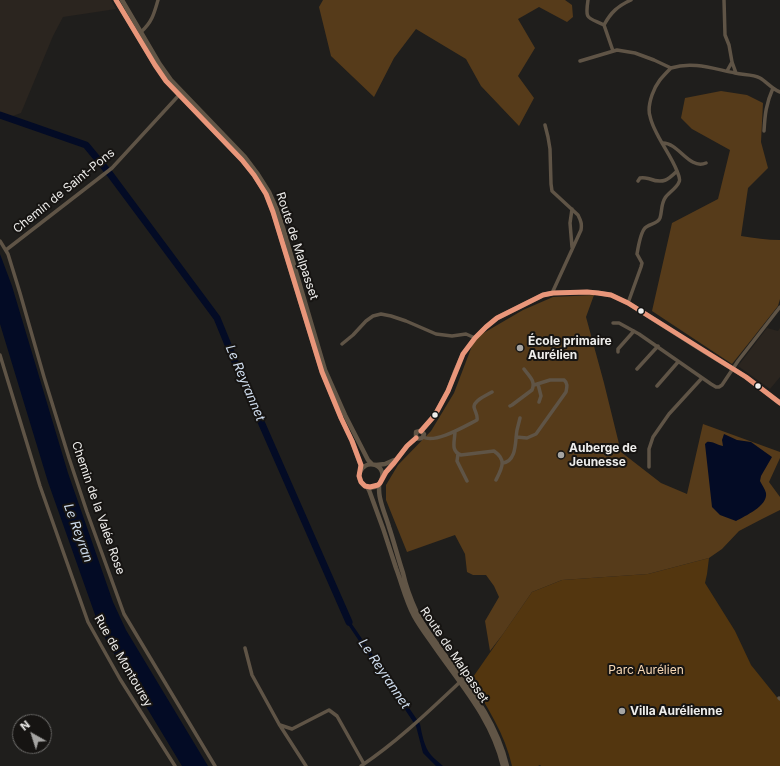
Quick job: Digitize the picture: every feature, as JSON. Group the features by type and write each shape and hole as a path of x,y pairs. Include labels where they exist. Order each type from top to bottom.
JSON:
{"main road":[{"name":"Route de Malpasset","path":"116,0 166,81 245,157 258,173 269,192 283,228 325,370 345,415 368,460 374,465"},
{"name":"Route de Malpasset","path":"122,0 159,63 181,94 242,160 266,194 274,212 322,372 340,418 352,441 362,469"},
{"path":"416,438 416,432 421,431 435,416 448,391 463,354 486,326 497,318 543,295 553,293 598,293 611,295 628,303 732,370 746,377 780,403"},
{"path":"398,458 384,464 365,466 359,476 362,484 367,487 375,487 379,484 382,481 383,476 398,458 409,444 416,438 421,439 423,437 424,434 421,431"},
{"path":"374,465 380,468 383,476"},
{"name":"Route de Malpasset","path":"379,484 380,500 390,527 409,594 418,614 424,626 485,711 499,738 507,766"},
{"name":"Route de Malpasset","path":"367,487 380,519 408,603 414,616 487,723 501,756 503,766"}],"street":[{"path":"141,32 148,26 154,14 158,0"},
{"path":"588,0 586,14 589,18 604,26 613,50"},
{"path":"604,26 608,17 620,5 632,0"},
{"path":"724,0 725,34 736,73"},
{"path":"580,61 617,50 635,53 671,68"},
{"path":"727,71 732,62"},
{"path":"628,303 642,263 637,254 642,231 646,226 658,221 664,200 679,182 674,163 662,143 649,115 650,101 654,87 671,68 676,66 691,65 705,66 758,77 780,92"},
{"path":"764,131 765,112 773,88"},
{"name":"Chemin de Saint-Pons","path":"6,250 108,171 181,94"},
{"path":"545,125 550,149 552,191 578,215 582,224 581,230 553,293"},
{"path":"662,143 670,145 698,165 706,163"},
{"path":"638,181 642,177 655,181 662,181 668,179 677,171"},
{"path":"572,209 570,222 572,249"},
{"name":"Chemin de la Valée Rose","path":"0,241 8,254 69,458 124,614 215,766"},
{"path":"613,323 619,323 634,331 658,346 702,378 716,387 719,387 780,307"},
{"path":"342,344 366,321 373,316 381,314 406,321 436,334 452,336 466,334 475,338"},
{"path":"618,352 618,349 634,331"},
{"path":"637,369 658,346"},
{"name":"Rue de Montourey","path":"0,355 40,486 88,622 120,679 175,766"},
{"path":"657,386 678,362"},
{"path":"524,369 536,384 540,396 539,402"},
{"path":"649,467 649,449 653,438 669,414 702,378"},
{"path":"510,406 532,390 536,384 550,380 564,380 568,385 566,392 536,434 527,438 516,437"},
{"path":"423,437 433,439 455,432 477,420 478,417 474,407 475,404 479,399 492,392"},
{"path":"503,463 512,457 516,446 516,437 520,418"},
{"path":"455,432 454,449 458,454 461,455 494,451 497,453 503,463 496,480"},
{"path":"458,454 457,462 466,480"},
{"path":"245,648 252,675 279,724 306,766"},
{"path":"279,724 292,729 329,710 337,716 362,765 413,726 460,682"}],"shaded area":[{"path":"0,0 111,0 116,9 63,17 53,36 21,113 7,118 0,114"},
{"path":"323,0 565,0 572,5 573,17 567,22 539,7 518,19 535,48 518,76 534,98 519,126 481,86 466,59 416,29 394,58 374,97 331,56 319,7"},
{"path":"721,91 747,95 763,103 761,142 768,168 748,188 741,236 780,240 780,299 778,306 732,364 652,311 672,223 718,199 730,150 692,129 681,118 685,98"},
{"path":"594,295 586,317 621,452 661,483 687,494 703,424 780,452 780,458 769,482 780,497 780,510 739,531 722,549 709,558 648,574 562,580 532,592 490,651 485,621 499,597 494,586 486,575 473,575 467,572 465,554 455,535 407,552 386,500 386,485 398,465 431,431 454,393 475,338 523,310 553,297"},
{"path":"767,328 778,331 780,328 780,377 770,389 738,366"}],"green space":[{"name":"Parc Aurélien","path":"709,558 705,583 735,631 751,665 780,701 780,766 512,766 500,732 471,680 532,592 562,580 648,574"}],"water":[{"name":"Le Reyran","path":"0,254 12,286 68,473 113,602 126,630 208,766 182,766 107,642 99,626 48,482 0,324"},
{"path":"724,434 737,440 751,442 772,457 761,476 760,481 766,493 766,498 755,510 736,521 720,515 712,507 705,444 709,442 723,446 722,440"},
{"name":"Le Reyrannet","path":"347,613 347,617 420,724 429,752 443,766 436,766 423,753 416,726 345,620 344,614"}],"waterway":[{"name":"Le Reyrannet","path":"0,115 86,145 110,174 217,318 240,374 349,622"}],"transit line":[{"path":"116,0 166,81 242,160 266,194 273,212 322,372 361,465 359,476 361,482 365,486 370,487 378,485 386,472 407,446 416,438"},
{"path":"421,431 435,415 448,391 463,354 475,338 497,318 543,295 553,293 598,293 611,295 628,303 746,377 780,403"}],"place":[{"name":"École primaire Aurélien","path":"520,348"},
{"name":"Auberge de Jeunesse","path":"561,455"},
{"name":"Villa Aurélienne","path":"622,711"}]}
